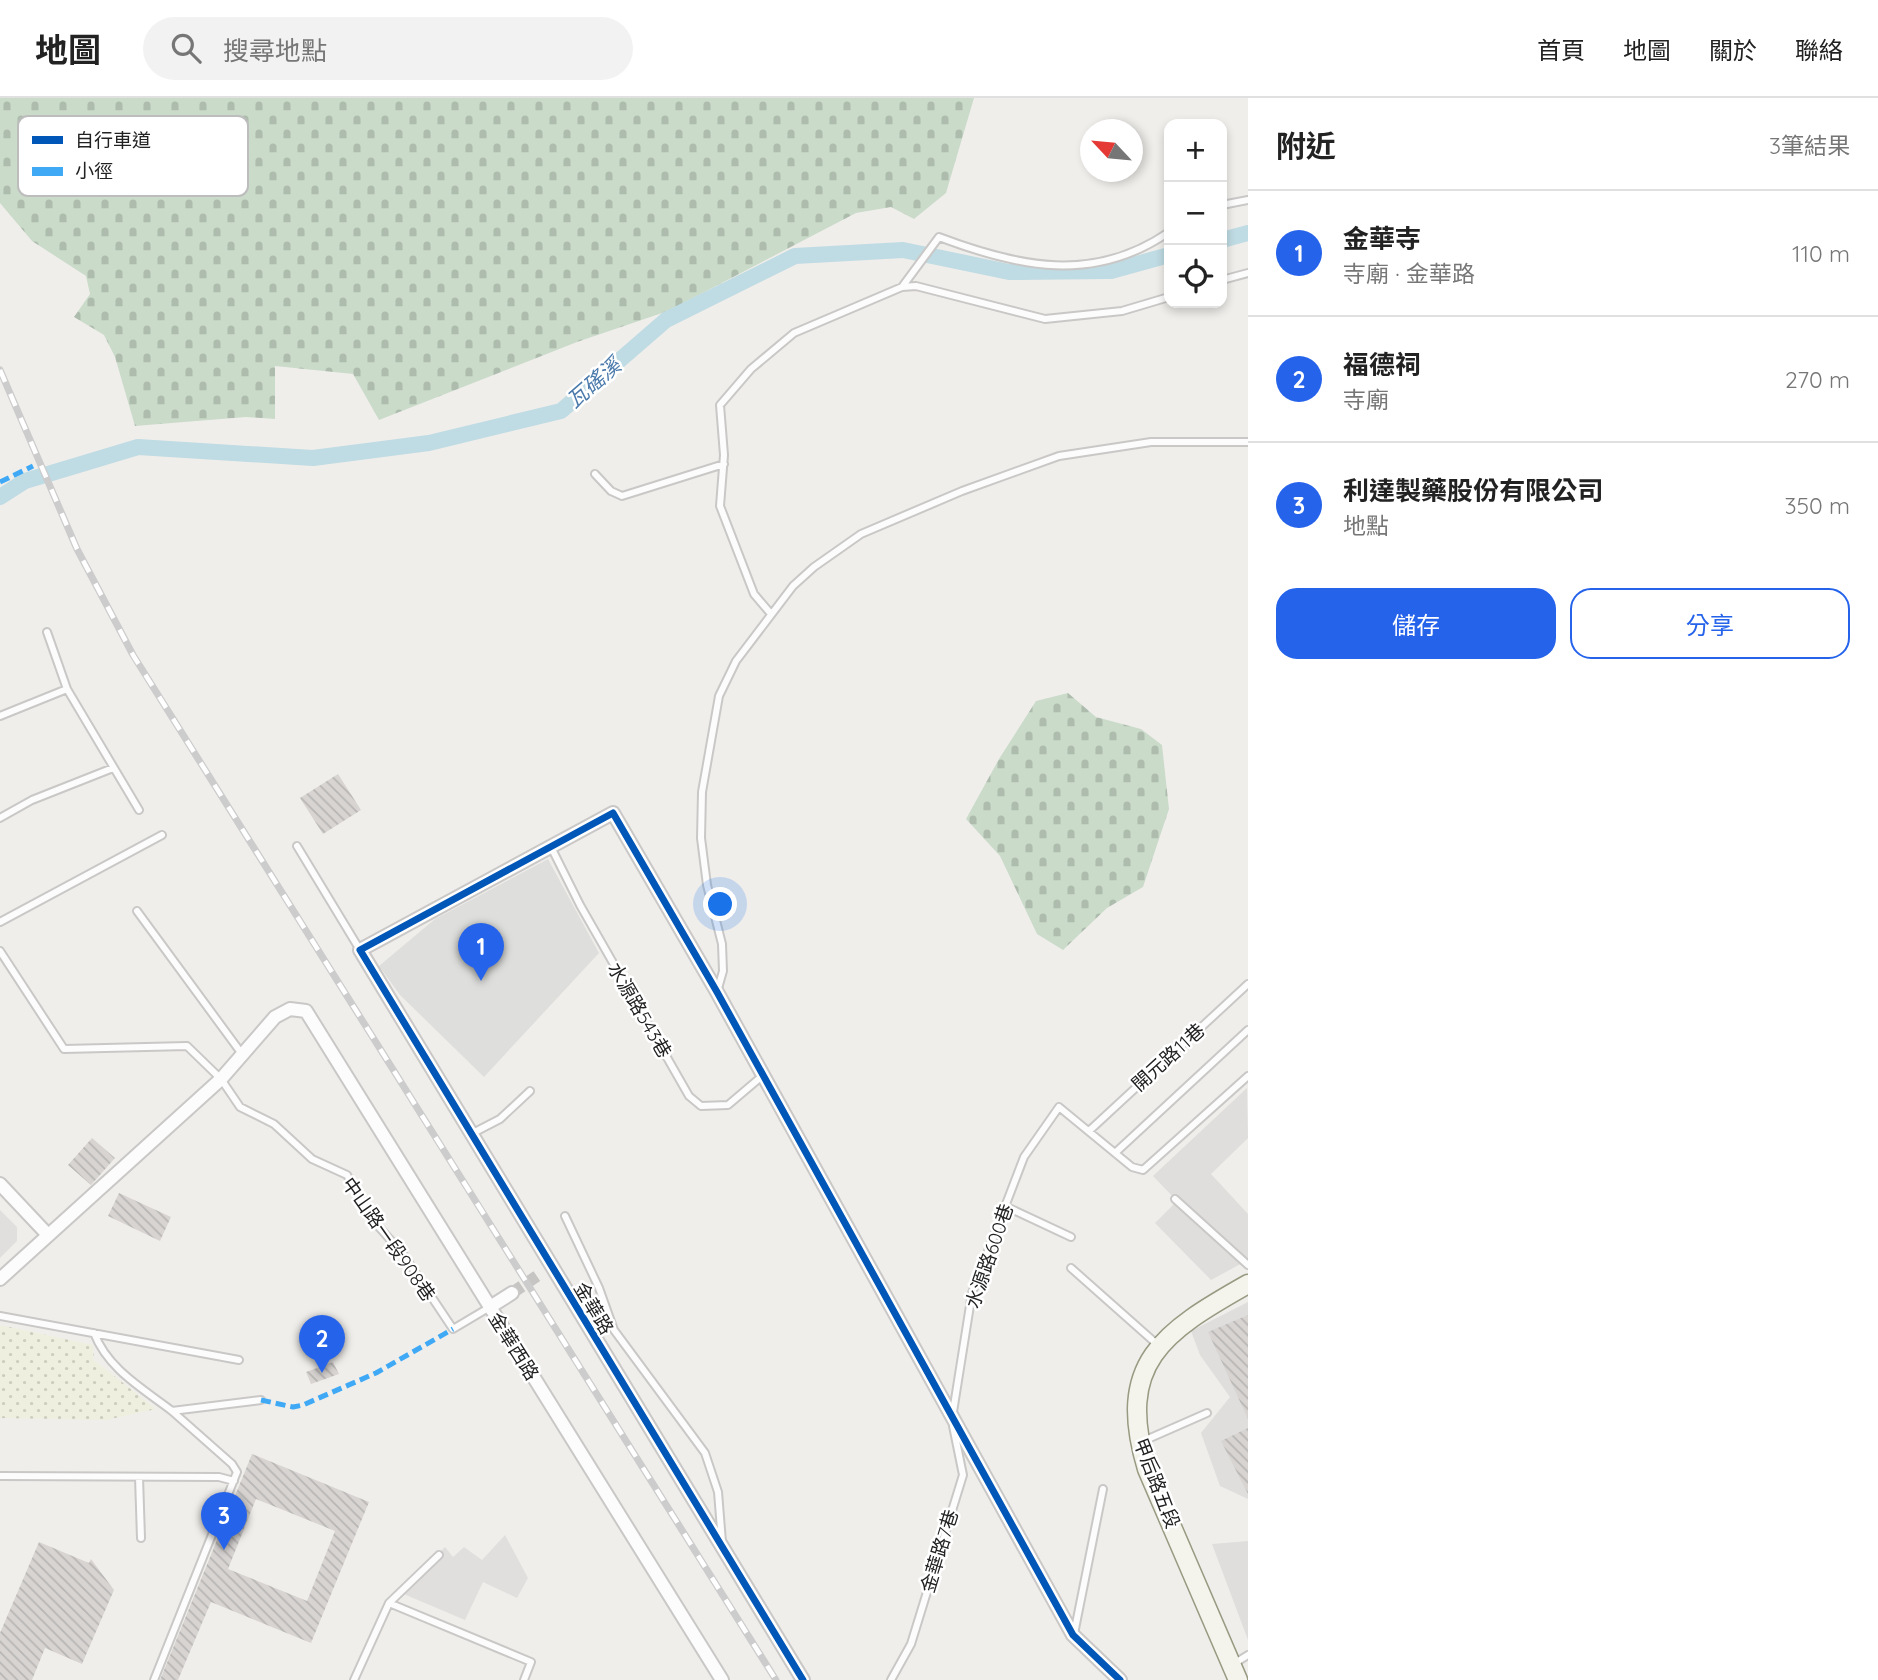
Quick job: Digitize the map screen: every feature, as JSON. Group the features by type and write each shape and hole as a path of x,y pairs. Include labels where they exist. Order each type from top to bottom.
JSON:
{"main road":[{"name":"甲后路五段","path":"1240,1666 1147,1469 1139,1443 1136,1407 1140,1384 1160,1346 1188,1318 1248,1284"}],"street":[{"path":"360,950 613,813 717,992 761,1077 1073,1635 1120,1680"},
{"name":"金華路","path":"360,950 471,1134 546,1271 803,1680"},
{"name":"金華西路","path":"244,1056 275,1017 290,1009 306,1011 722,1680"},
{"path":"0,1279 244,1056"},
{"path":"0,1184 48,1234"},
{"path":"490,1307 512,1293"}],"lane":[{"path":"1227,204 1248,200"},
{"path":"902,287 939,237 986,255 1025,264 1087,266 1133,253 1164,235"},
{"path":"1227,279 1248,273"},
{"path":"771,614 754,594 740,553 725,525 720,506 724,464 720,405 751,369 794,333 902,287 916,286 1045,319 1122,311 1164,298"},
{"path":"717,992 723,971 722,944 704,861 702,792 719,696 736,661 771,614 814,567 861,534 1046,461 1151,442 1248,442"},
{"path":"596,474 611,491 622,496 724,464"},
{"path":"47,632 67,689 139,810"},
{"path":"0,716 67,689"},
{"path":"0,817 32,800 113,768"},
{"path":"0,922 162,835"},
{"path":"297,846 360,950"},
{"name":"水源路543巷","path":"551,847 689,1096 701,1106 728,1105 761,1077"},
{"path":"137,911 244,1056"},
{"name":"中山路一段908巷","path":"0,951 64,1049 187,1046 221,1079 240,1107 274,1124 312,1159 347,1175 370,1217 402,1254 453,1329 490,1307"},
{"name":"開元路11巷","path":"1089,1131 1248,984"},
{"path":"1115,1153 1248,1030"},
{"path":"1089,1131 1132,1167 1143,1170 1152,1165 1248,1076"},
{"path":"471,1134 500,1119 530,1091"},
{"name":"水源路600巷","path":"952,1418 972,1293 1024,1157 1059,1107 1089,1131"},
{"path":"1175,1199 1248,1265"},
{"path":"1007,1207 1071,1237"},
{"path":"565,1216 599,1288 614,1330 705,1453 718,1492 723,1550"},
{"path":"1071,1268 1160,1346"},
{"path":"0,1316 239,1360"},
{"path":"94,1333 104,1357 172,1411 232,1464 236,1472 154,1680"},
{"path":"172,1411 261,1400"},
{"path":"1139,1443 1207,1413"},
{"name":"金華路7巷","path":"891,1680 911,1644 962,1475 952,1418"},
{"path":"0,1476 219,1477 234,1481"},
{"path":"139,1477 141,1538"},
{"path":"1073,1635 1103,1489"},
{"path":"354,1680 389,1603 439,1555"},
{"path":"389,1603 531,1662 524,1680"}],"shaded area":[{"path":"548,859 599,953 484,1077 400,995 379,966 435,919"},
{"path":"1247,1088 1248,1138 1211,1174 1248,1214 1248,1260 1211,1280 1155,1223 1177,1201 1153,1176"},
{"path":"0,1210 17,1227 17,1241 0,1258"},
{"path":"1248,1302 1248,1499 1220,1486 1201,1433 1230,1397 1200,1355 1191,1331"},
{"path":"505,1535 528,1578 517,1598 483,1582 465,1620 399,1592 445,1547 453,1557 464,1547 482,1560"},
{"path":"1248,1541 1248,1640 1212,1544"}],"green space":[{"path":"0,98 974,98 946,193 914,219 891,207 856,213 668,311 577,342 379,420 353,374 275,366 275,419 246,417 135,426 115,357 104,335 74,317 90,294 86,276 32,241 0,203"},
{"path":"1068,693 1096,717 1141,729 1162,745 1169,809 1143,887 1107,908 1063,950 1037,934 1000,856 966,819 999,759 1036,701"},
{"path":"0,1325 93,1345 94,1360 156,1409 106,1420 0,1418"}],"building":[{"path":"338,774 361,810 323,834 300,798"},
{"path":"92,1138 115,1158 91,1185 68,1165"},
{"path":"119,1193 171,1217 160,1241 108,1216"},
{"path":"1248,1315 1248,1419 1208,1332"},
{"path":"333,1362 339,1374 311,1384 306,1372"},
{"path":"1248,1428 1248,1494 1221,1441"},
{"path":"252,1454 369,1502 311,1643 211,1602 178,1680 160,1680","holes":["256,1499 335,1531 307,1601 228,1569"]},
{"path":"39,1542 89,1563 91,1559 114,1590 82,1664 45,1648 32,1680 0,1680 0,1633"}],"waterway":[{"name":"瓦磘溪","path":"1227,239 1248,233"},
{"name":"瓦磘溪","path":"0,497 25,481 138,447 313,458 429,443 561,411 666,320 795,256 903,250 1009,272 1111,271 1164,256"}],"tunnel":[{"path":"512,1293 540,1274"}],"railway":[{"path":"0,370 77,549 133,655 776,1680"}],"marked path":[{"path":"0,482 33,466"},
{"path":"261,1400 293,1407 303,1405 376,1373 453,1329"}],"cycle path":[{"path":"803,1680 360,950 613,813 717,992 1073,1635 1120,1680"}],"place":[{"name":"金華寺","path":"481,981"},
{"name":"福德祠","path":"322,1373"},
{"name":"利達製藥股份有限公司","path":"224,1550"}]}
